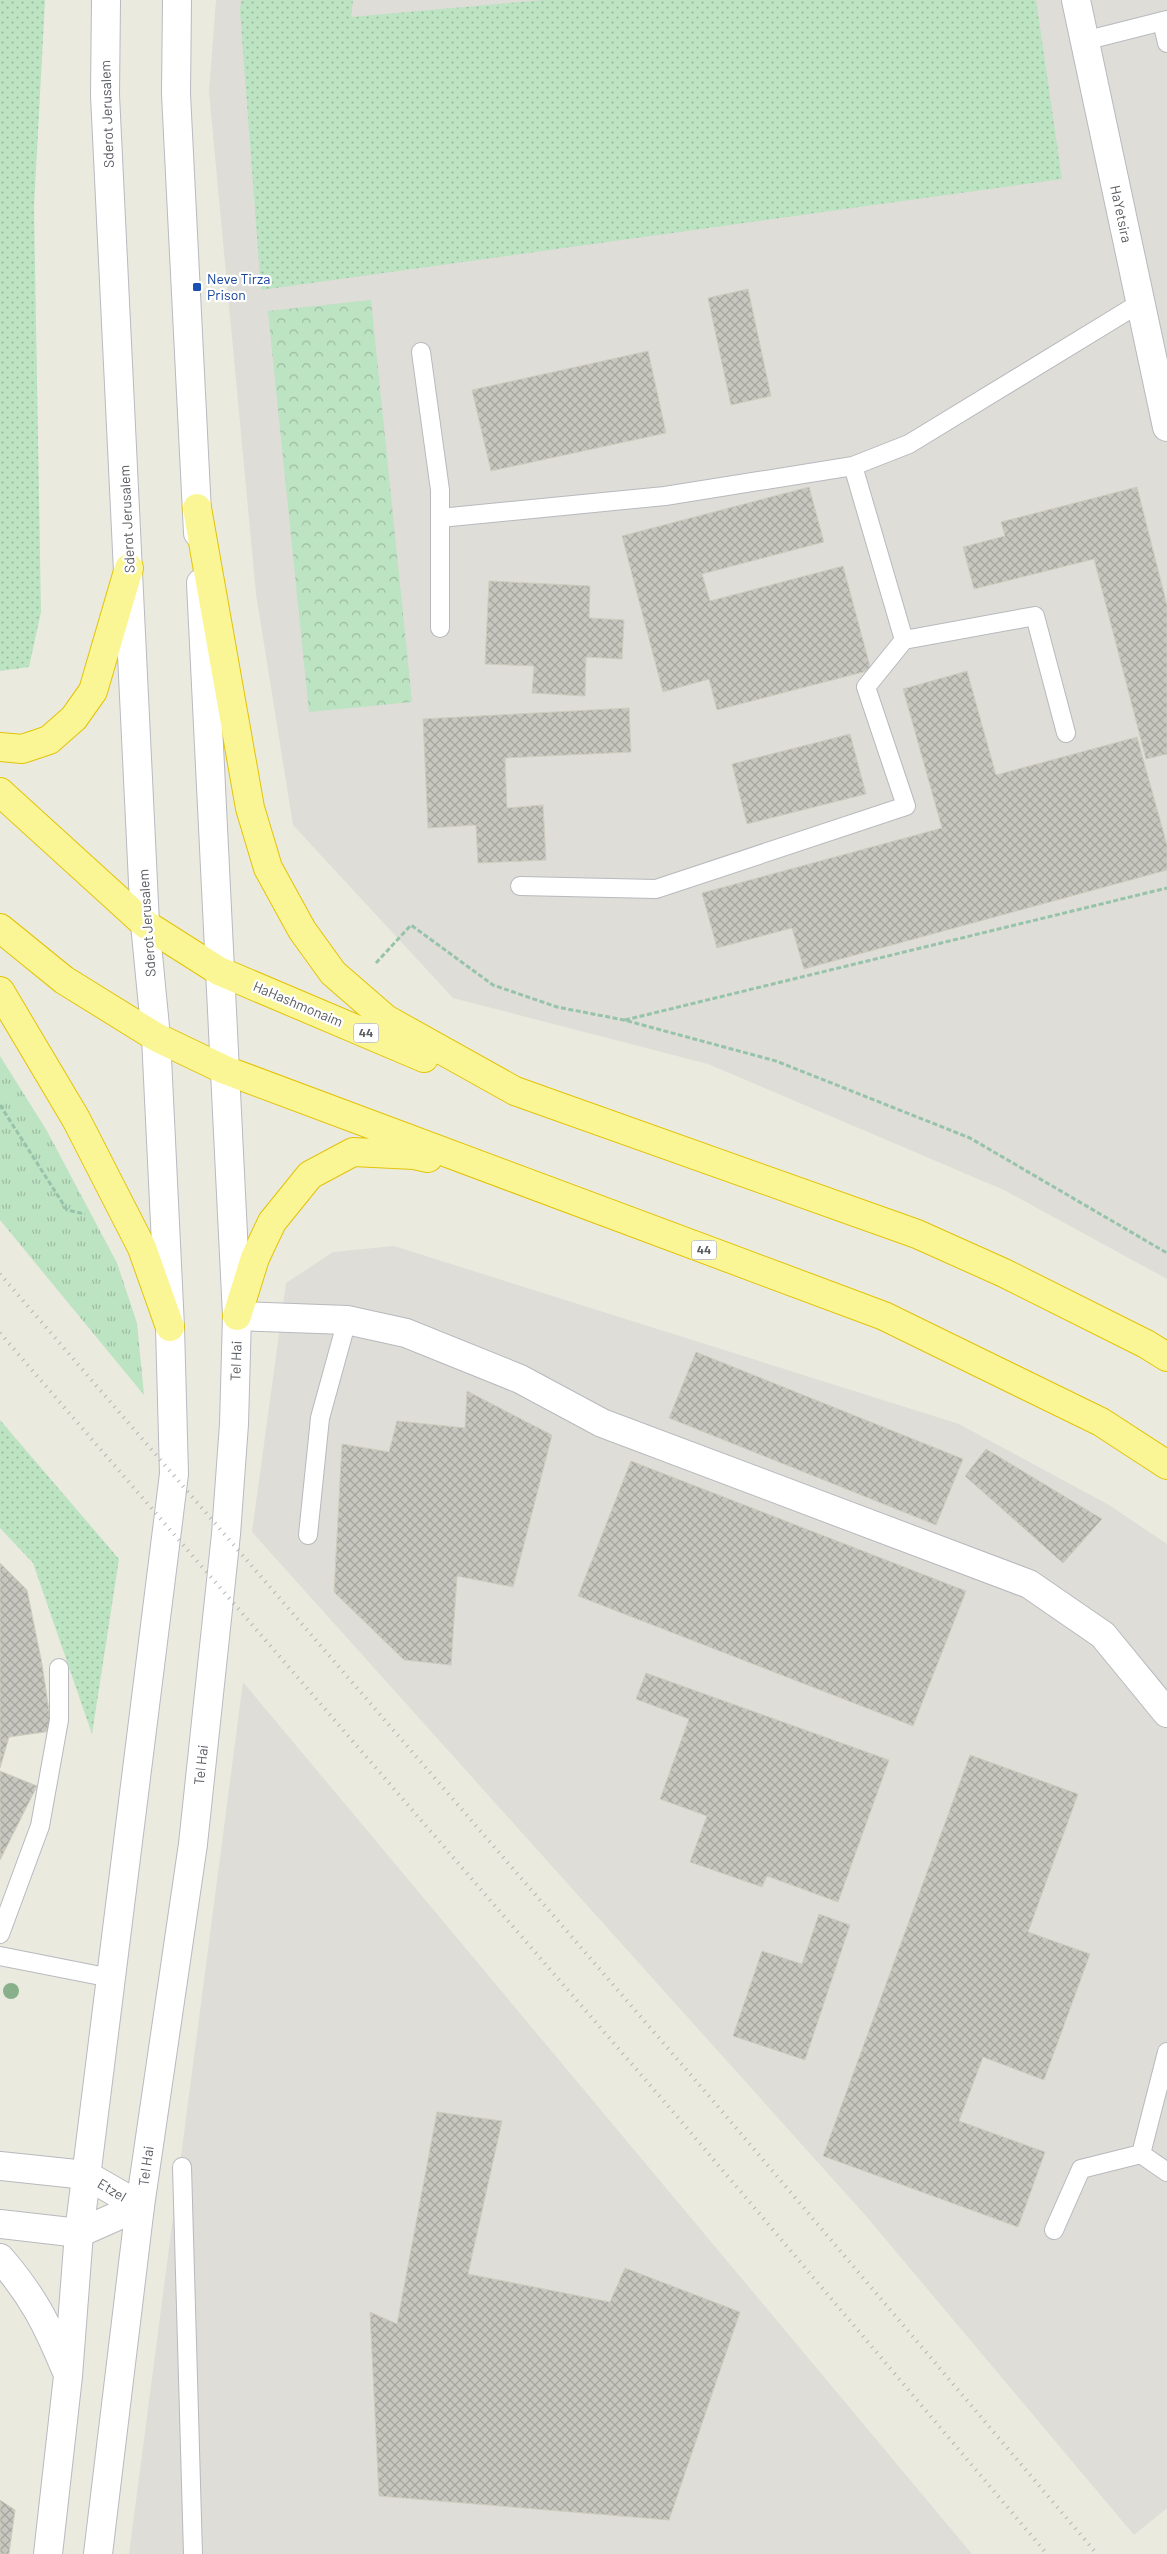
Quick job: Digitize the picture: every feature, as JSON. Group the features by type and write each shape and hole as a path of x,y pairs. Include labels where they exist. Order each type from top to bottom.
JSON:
{"highway":[{"path":"196,508 250,808 268,868 302,930 333,973 386,1019 515,1091"},
{"path":"0,746 22,749 49,740 74,718 93,691 129,568"},
{"name":"44","path":"0,792 145,924"},
{"name":"HaHashmonaim","path":"145,924 219,971 432,1062 515,1091"},
{"name":"44","path":"0,928 64,980 156,1037 225,1070 514,1180 884,1316 1102,1422 1167,1465"},
{"path":"0,991 76,1119 142,1248 170,1327"},
{"name":"44","path":"515,1091 918,1234 1004,1273 1146,1344 1167,1358"},
{"path":"237,1316 255,1258 272,1222 310,1175 354,1152 414,1155 514,1180"}],"main road":[{"name":"Sderot Jerusalem","path":"106,0 105,95 145,924 156,1037"},
{"path":"177,0 176,94 219,971"},
{"name":"HaYetsira","path":"1076,0 1167,427"},
{"name":"Tel Hai","path":"98,2554 140,2206 194,1834 226,1534 234,1424 237,1316 219,971"},
{"path":"48,2554 68,2376 79,2233 174,1474 170,1327 156,1037"},
{"path":"237,1316 346,1320 406,1333 520,1378 602,1423 1029,1584 1103,1635 1167,1713"},
{"name":"Etzel","path":"0,2166 86,2175 140,2206"},
{"name":"Etzel","path":"79,2233 140,2206"},
{"path":"0,2224 79,2233"},
{"path":"0,2258 21,2281 44,2318 68,2376"}],"lane":[{"path":"1084,41 1164,21 1167,43"},
{"path":"440,518 665,496 853,466 909,444 1140,303"},
{"path":"421,352 440,490 440,628"},
{"path":"853,466 904,640"},
{"path":"520,886 656,889 906,806 866,687 904,640 1035,616 1066,733"},
{"path":"308,1535 320,1418 346,1320"},
{"path":"0,1934 40,1826 59,1720 58,1668"},
{"path":"0,1956 111,1978"},
{"path":"1141,2154 1167,2052"},
{"path":"1054,2230 1081,2169 1141,2154 1167,2172"},
{"path":"182,2167 193,2554"}],"path":[{"path":"624,1020 1167,888"},
{"path":"375,964 411,925 493,985 557,1007 624,1020 776,1061 970,1138 1167,1253"},
{"path":"0,1105 67,1210 129,1223"}],"shaded area":[{"path":"216,0 1167,0 1167,1279 1004,1190 708,1064 453,998 293,825 256,594 209,92"},
{"path":"394,1246 959,1424 1109,1505 1167,1544 1167,2508 1134,2535 866,2216 252,1532 286,1283 333,1252"},
{"path":"243,1682 972,2554 129,2554"}],"green space":[{"path":"0,0 45,0 34,207 41,612 29,667 0,671"},
{"path":"241,0 353,0 351,17 543,0 1036,0 1062,179 261,290 240,11"},
{"path":"371,300 412,702 309,712 268,311"},
{"path":"0,1056 47,1131 117,1263 137,1323 144,1395 0,1220"},
{"path":"0,1420 119,1559 92,1734 33,1563 0,1528"}],"building":[{"path":"748,289 771,396 731,405 708,298"},
{"path":"648,351 666,433 491,471 472,390"},
{"path":"809,487 824,542 702,574 710,601 843,566 871,670 717,710 709,679 663,692 622,536"},
{"path":"1137,487 1167,605 1167,754 1146,759 1094,559 974,589 963,547 1005,536 1001,522"},
{"path":"489,581 590,586 589,618 624,620 622,659 586,657 585,696 532,693 534,666 485,664"},
{"path":"967,671 996,775 1137,737 1167,845 1167,870 804,969 792,928 717,948 702,893 942,828 903,689"},
{"path":"629,708 631,752 505,758 507,808 543,805 546,860 478,863 476,825 428,828 423,719"},
{"path":"850,734 866,794 747,824 732,764"},
{"path":"696,1352 963,1459 936,1525 669,1418"},
{"path":"467,1391 552,1435 513,1587 457,1576 451,1665 404,1660 334,1592 342,1444 389,1452 397,1421 465,1428"},
{"path":"986,1449 1102,1519 1063,1563 965,1476"},
{"path":"631,1461 966,1591 913,1726 578,1596"},
{"path":"0,1563 27,1590 42,1664 52,1731 9,1737 0,1768"},
{"path":"646,1673 889,1760 838,1902 767,1876 762,1887 690,1862 707,1816 660,1799 689,1719 636,1699"},
{"path":"970,1755 1078,1794 1028,1932 1090,1954 1044,2080 983,2057 959,2121 1045,2152 1018,2227 823,2156"},
{"path":"0,1771 37,1786 0,1860"},
{"path":"819,1914 850,1925 805,2060 733,2036 762,1951 802,1964"},
{"path":"437,2112 502,2121 468,2274 610,2302 625,2268 740,2312 669,2520 379,2496 370,2312 397,2324"},
{"path":"0,2500 15,2510 9,2554 0,2554"}],"railway":[{"path":"0,1274 709,2096 1097,2554"},
{"path":"0,1333 681,2121 1047,2554"}],"place":[{"name":"Neve Tirza Prison","path":"197,287"}]}
